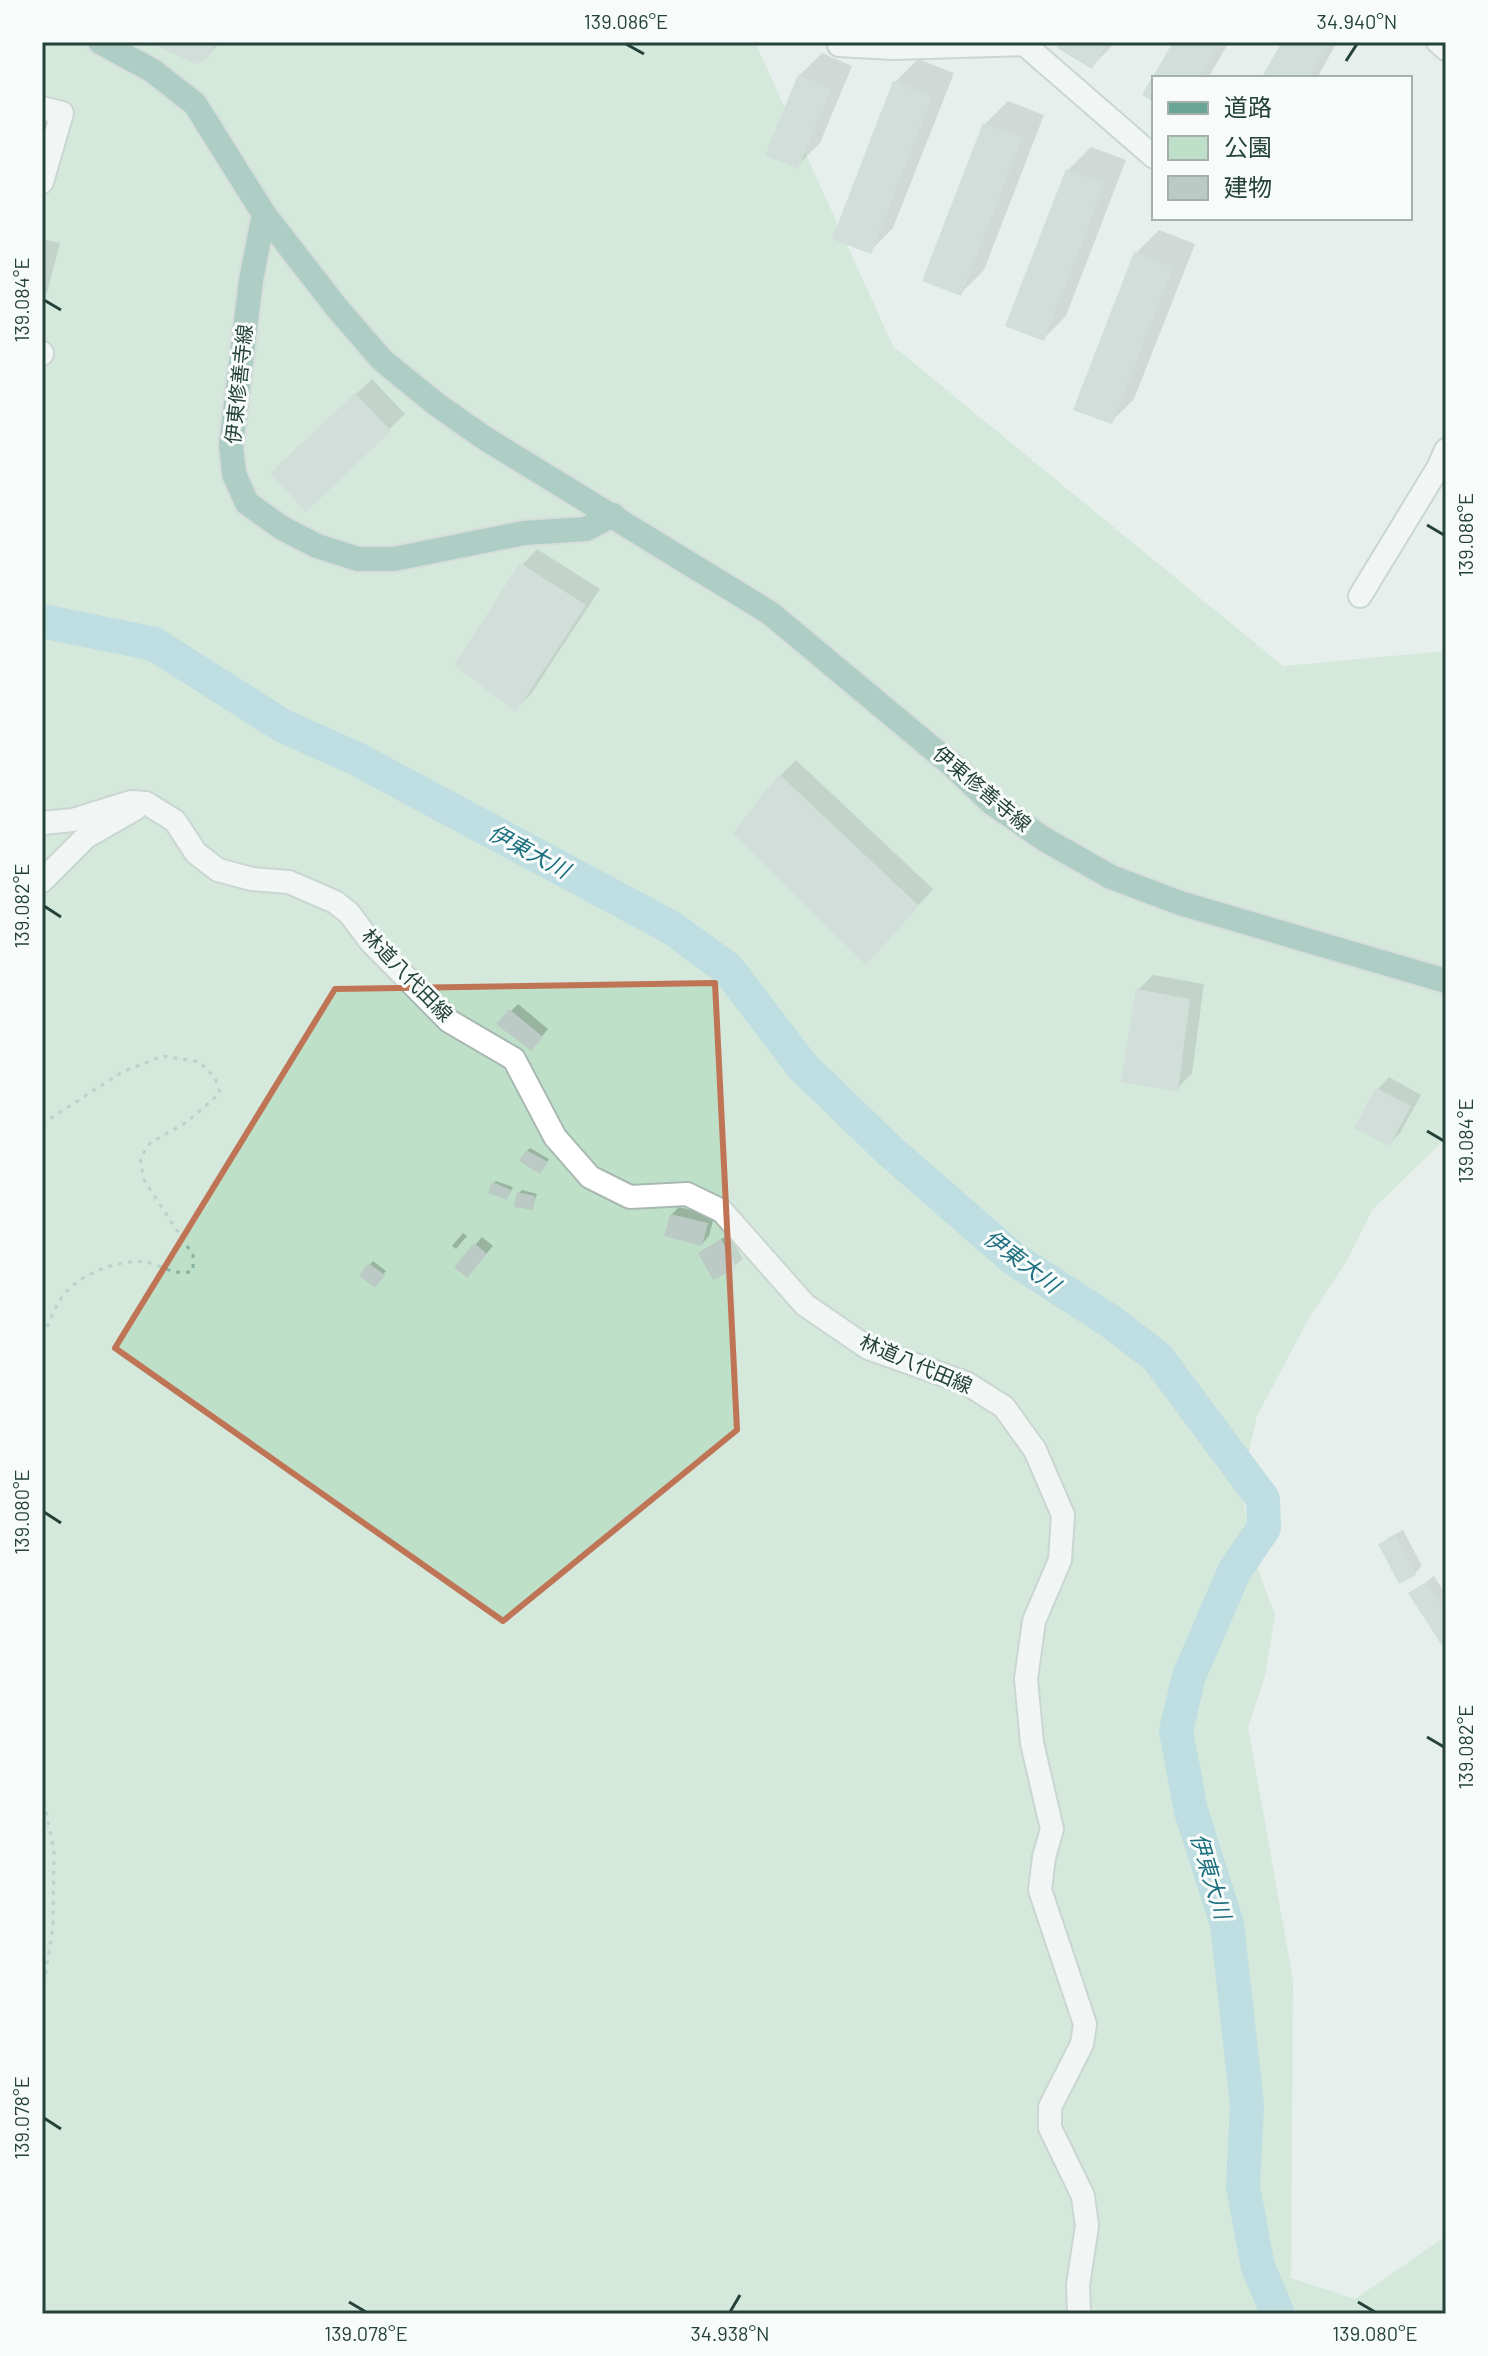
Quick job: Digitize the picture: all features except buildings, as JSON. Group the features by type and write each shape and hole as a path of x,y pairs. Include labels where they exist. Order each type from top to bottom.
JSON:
{"main road":[{"name":"伊東修善寺線","path":"100,42 153,71 195,104 264,214 382,360 486,439 770,613 929,745 992,803 1044,839 1111,877 1180,903 1446,981"},
{"name":"伊東修善寺線","path":"264,214 237,375 231,445 234,474 247,503 282,528 317,546 358,559 394,559 524,533 586,529 613,515"}],"street":[{"path":"1438,42 1446,49"},
{"path":"839,45 894,48 1024,43 1152,155"},
{"path":"42,108 62,113 42,182"},
{"path":"1360,596 1446,450"},
{"path":"42,823 73,820 131,802 146,803"},
{"path":"42,881 86,837 146,803"},
{"name":"林道八代田線","path":"146,803 175,821 196,853 218,870 252,879 289,882 320,894 349,913 370,941 449,1021 514,1059 555,1137 590,1177 630,1197 687,1194 722,1211 805,1305 868,1348 966,1383 1004,1407 1035,1450 1063,1515 1060,1560 1034,1621 1026,1679 1032,1743 1052,1829 1044,1857 1040,1890 1085,2024 1082,2044 1050,2107 1050,2128 1083,2196 1087,2226 1078,2285 1079,2314"}],"path":[{"path":"42,1124 122,1072 163,1056 200,1062 215,1078 220,1093 187,1122 150,1143 140,1159 144,1180 193,1255 193,1271 180,1275 146,1262 119,1263 80,1281 64,1294 42,1338"},
{"path":"42,1792 54,1851 53,1926 42,1998"}],"highlighted area":[{"path":"715,983 737,1430 503,1621 115,1348 335,989"}],"green space":[{"path":"42,42 755,42 893,346 1283,666 1446,651 1446,1138 1373,1209 1346,1262 1309,1318 1257,1416 1241,1488 1253,1556 1275,1615 1265,1676 1248,1727 1293,1980 1291,2278 1355,2299 1446,2236 1446,2314 42,2314"}],"waterway":[{"name":"伊東大川","path":"42,621 154,644 283,726 355,758 672,928 728,969 803,1067 891,1152 1014,1259 1110,1321 1157,1357 1263,1499 1264,1528 1235,1570 1189,1676 1176,1731 1191,1811 1227,1924 1247,2105 1243,2187 1258,2267 1278,2314"}]}
